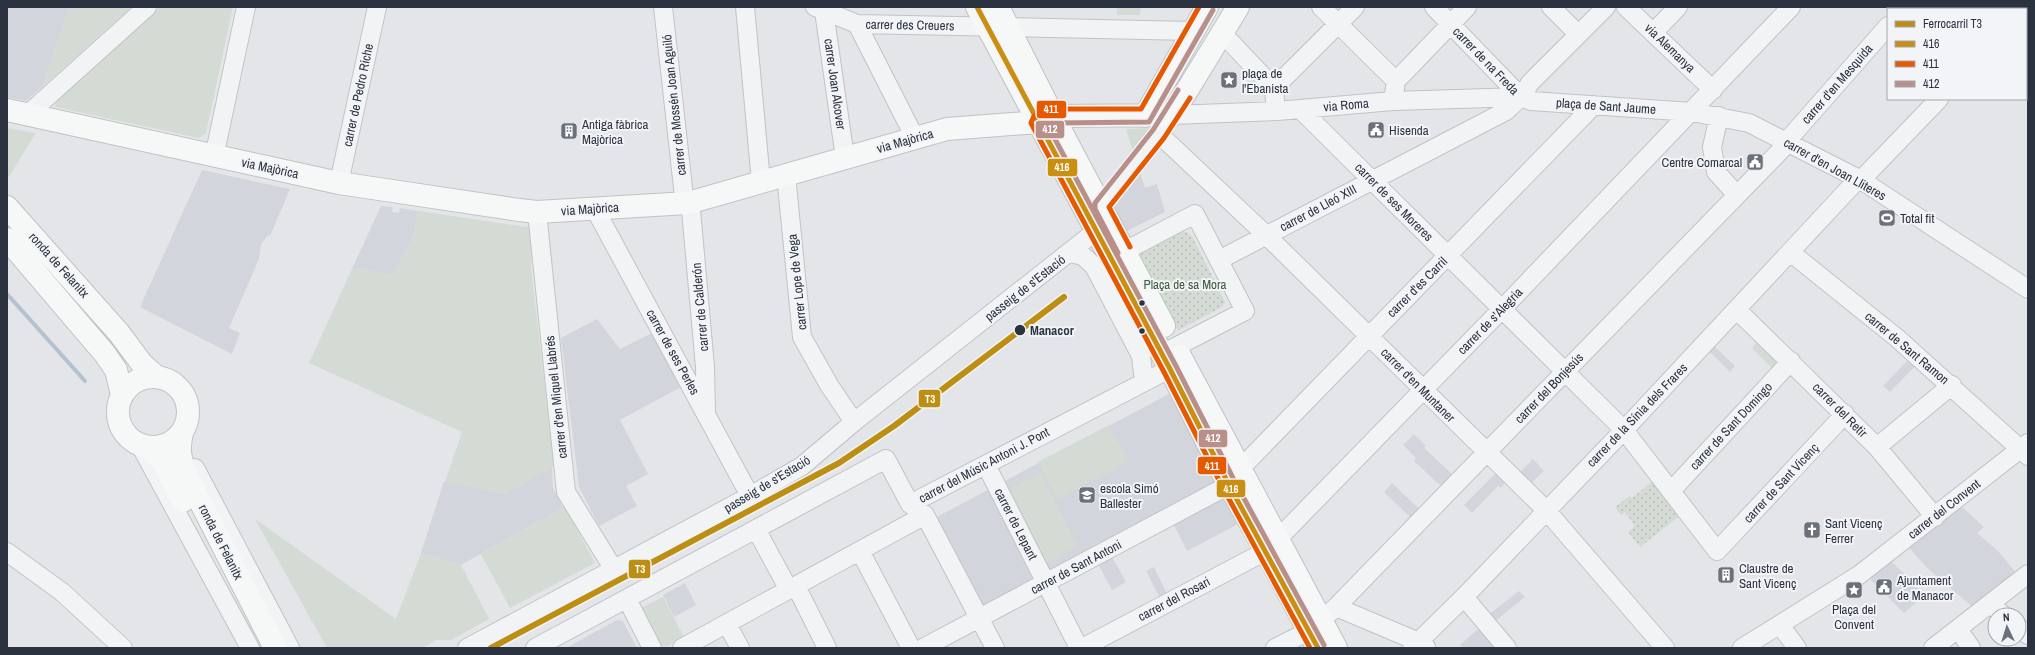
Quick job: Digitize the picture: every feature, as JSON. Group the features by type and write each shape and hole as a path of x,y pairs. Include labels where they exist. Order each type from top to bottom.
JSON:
{"main road":[{"path":"998,7 1008,26 1045,119"},
{"path":"1145,116 1207,7"},
{"path":"1172,115 1221,32 1238,7"},
{"path":"982,16 1045,119 1095,218 1272,544 1321,627 1336,648"},
{"name":"via Majòrica","path":"17,113 339,183 385,191 537,212 688,203 947,129 1045,119 1172,115"},
{"name":"ronda de Felanitx","path":"7,207 119,333 142,364 157,377 170,381 184,394 189,413 179,446 180,459 186,474 275,648"},
{"path":"1095,218 1124,251 1172,358"},
{"name":"ronda de Felanitx","path":"7,239 106,354 116,370 122,395 118,406 120,424 129,439 144,446 162,459 260,648"},
{"path":"122,395 137,381 157,377"},
{"path":"144,446 167,445 184,430"}],"street":[{"path":"17,113 147,7"},
{"path":"214,157 246,7"},
{"name":"carrer de Pedro Riche","path":"339,183 376,7"},
{"name":"carrer de Mossén Joan Aguiló","path":"663,7 684,197 688,203"},
{"path":"745,7 762,182"},
{"path":"1321,7 1396,81"},
{"path":"1274,88 1355,7"},
{"name":"carrer de na Freda","path":"1434,7 1521,97"},
{"path":"1393,101 1396,81 1467,7"},
{"path":"1551,7 1578,34"},
{"name":"carrer de Lleó XIII","path":"1218,260 1266,236 1371,179 1506,111 1521,97 1530,83 1606,7"},
{"name":"via Alemanya","path":"1626,7 1713,90"},
{"path":"1653,33 1678,7"},
{"name":"carrer de s'Alegria","path":"1272,544 1502,309 1791,7"},
{"name":"carrer des Creuers","path":"820,9 857,24 982,16 1008,26 1192,31"},
{"name":"carrer Joan Alcover","path":"820,9 845,158"},
{"path":"857,24 915,138"},
{"name":"carrer d'en Mesquida","path":"1786,142 1887,27"},
{"path":"1221,32 1274,88 1276,111"},
{"name":"via Roma","path":"1172,115 1276,111 1393,101 1521,97"},
{"name":"plaça de Sant Jaume","path":"1521,97 1531,101 1692,112"},
{"name":"carrer de la Sínia dels Frares","path":"1419,646 1790,252 1938,100"},
{"name":"carrer d'es Carril","path":"1235,477 1369,336 1594,105"},
{"name":"carrer de ses Moreres","path":"1300,109 1624,430 1717,551"},
{"name":"carrer d'en Joan Lliteres","path":"1692,112 1749,123 1859,180 2028,289"},
{"name":"passeig de s'Estació","path":"467,648 613,568 750,496 802,466 854,422 1070,253 1172,115"},
{"path":"1719,116 1712,147 1716,172 1737,196"},
{"name":"carrer d'en Muntaner","path":"1159,134 1369,336 1546,510 1665,648"},
{"name":"carrer del Bonjesús","path":"1275,648 1321,627 1486,452 1737,196 1783,148 1786,142"},
{"name":"carrer Lope de Vega","path":"786,175 802,337 829,385 854,422"},
{"name":"carrer de Calderón","path":"688,203 691,210 705,367 706,412"},
{"name":"carrer de ses Perles","path":"594,209 706,412 750,496"},
{"name":"carrer d'en Miquel Llabrés","path":"537,212 566,492 613,568"},
{"path":"1124,251 1195,214 1245,311 1172,358"},
{"name":"carrer de Sant Ramon","path":"1790,252 1898,338 2026,449"},
{"path":"1070,253 1083,256 1094,266 1141,356 1144,382"},
{"name":"carrer del Retir","path":"1737,310 1791,361 1877,447 1935,517"},
{"name":"carrer del Músic Antoni J. Pont","path":"682,648 924,516 910,504 1144,382 1172,358"},
{"name":"carrer de Sant Domingo","path":"1671,491 1791,361"},
{"path":"1877,447 1952,385"},
{"name":"carrer de Sant Vicenç","path":"1717,551 1845,414"},
{"path":"184,430 188,455 290,648"},
{"path":"144,446 250,648"},
{"name":"carrer del Convent","path":"1780,625 1859,575 2026,449"},
{"path":"535,648 886,459 910,504"},
{"name":"carrer de Lepant","path":"986,464 1046,583 1081,648"},
{"name":"carrer de Sant Antoni","path":"923,648 1046,583 1235,477"},
{"path":"924,516 995,648"},
{"path":"756,529 827,648"},
{"name":"carrer del Rosari","path":"1081,648 1272,544"},
{"path":"860,551 911,648"},
{"path":"7,552 62,592 123,648"},
{"path":"1998,607 2028,574"},
{"path":"1464,597 1507,648"},
{"path":"627,599 652,648"},
{"path":"1933,648 1958,629 1987,614"},
{"path":"727,624 740,648"},
{"path":"1742,648 1780,625 1797,648"},
{"path":"1321,627 1419,646"},
{"path":"1958,629 1971,648"}],"shaded area":[{"path":"7,7 69,7 42,87 26,101 7,97"},
{"path":"1139,169 1145,188 1157,184 1165,212 1127,231 1113,206"},
{"path":"202,170 290,189 270,236 268,235 261,244 259,259 229,328 240,333 232,354 140,307"},
{"path":"381,206 393,207 392,212 399,213 400,208 418,211 414,235 393,276 370,270 352,269"},
{"path":"597,319 620,349 652,333 681,387 620,420 648,474 626,486 637,506 599,526 579,487 561,338"},
{"path":"1712,344 1735,366 1730,372 1707,349"},
{"path":"1912,356 1919,362 1890,392 1883,386"},
{"name":"escola Simó Ballester","path":"1169,394 1215,481 1213,487 1101,545 1100,542 1091,547 1092,550 982,608 935,518"},
{"path":"1414,434 1426,446 1424,448 1454,476 1443,488 1414,461 1416,458 1403,445"},
{"path":"1533,459 1544,471 1529,485 1518,474"},
{"path":"552,467 553,488 563,508 461,565 421,553 444,481 505,494"},
{"path":"1497,472 1506,481 1501,488 1498,486 1472,513 1464,505"},
{"path":"1392,483 1420,510 1412,519 1384,492"},
{"path":"1223,496 1238,524 1187,551 1173,523"},
{"path":"1959,504 1984,527 1977,533 1997,550 2018,575 1975,609 1926,567 1906,544"},
{"path":"1111,555 1126,582 1112,590 1097,562"},
{"path":"1888,558 1925,595 1904,613 1871,580 1872,570"},
{"path":"1154,567 1168,596 1161,600 1146,571"},
{"path":"685,583 696,605 674,617 663,595"},
{"path":"1519,591 1525,597 1494,622 1488,615"},
{"path":"617,620 623,621 637,648 566,648"},
{"path":"1484,624 1497,648 1463,648 1460,645"}],"green space":[{"path":"69,7 132,7 42,87"},
{"path":"160,7 233,7 206,133 199,138 55,107 57,99"},
{"path":"1117,7 1141,7 1140,15 1117,15"},
{"path":"7,128 36,133 8,178 7,178"},
{"path":"1148,128 1150,134 1134,155 1126,129"},
{"path":"418,211 527,227 528,225 533,225 531,268 554,466 505,494 445,482 462,432 309,363 352,269 370,270 393,275 414,235"},
{"name":"Plaça de sa Mora","path":"1181,232 1187,232 1192,236 1225,302 1222,307 1179,330 1177,329 1139,257 1139,254"},
{"path":"1760,338 1780,358 1774,370 1752,348"},
{"path":"1109,425 1129,462 1057,499 1038,462"},
{"path":"1040,473 1078,546 1047,562 1010,489"},
{"path":"1659,476 1686,511 1640,547 1628,532 1635,526 1625,512 1621,515 1615,507 1630,496 1632,498"},
{"path":"565,507 595,563 510,608 481,554"},
{"path":"255,519 396,619 421,553 461,565 489,619 451,640 436,640 423,648 327,648"},
{"path":"663,597 684,637 666,647 660,645 642,611 643,607"}],"waterway":[{"path":"7,294 85,381"}],"rail line":[{"name":"T3","path":"491,648 839,463 894,426 1064,297"}],"transit line":[{"name":"416","path":"977,7 1170,369 1229,485 1318,648"},
{"name":"411","path":"1199,7 1141,109 1052,109 1034,116 1031,123 1164,372 1223,488 1310,648"},
{"name":"412","path":"1213,10 1149,122 1054,123 1048,126 1176,366 1235,482 1324,645"},
{"name":"412","path":"1118,253 1095,209 1095,203 1153,130 1178,90"},
{"name":"411","path":"1130,247 1109,207 1164,138 1190,98"}],"place":[{"name":"plaça de l'Ebanista","path":"1229,80"},
{"name":"Hisenda","path":"1376,130"},
{"name":"Antiga fàbrica Majòrica","path":"569,131"},
{"name":"Centre Comarcal","path":"1755,162"},
{"name":"Total fit","path":"1887,218"},
{"name":"Manacor","path":"1020,330"},
{"name":"escola Simó Ballester","path":"1087,495"},
{"name":"Sant Vicenç Ferrer","path":"1812,530"},
{"name":"Claustre de Sant Vicenç","path":"1726,575"},
{"name":"Ajuntament de Manacor","path":"1884,587"},
{"name":"Plaça del Convent","path":"1854,590"}]}
